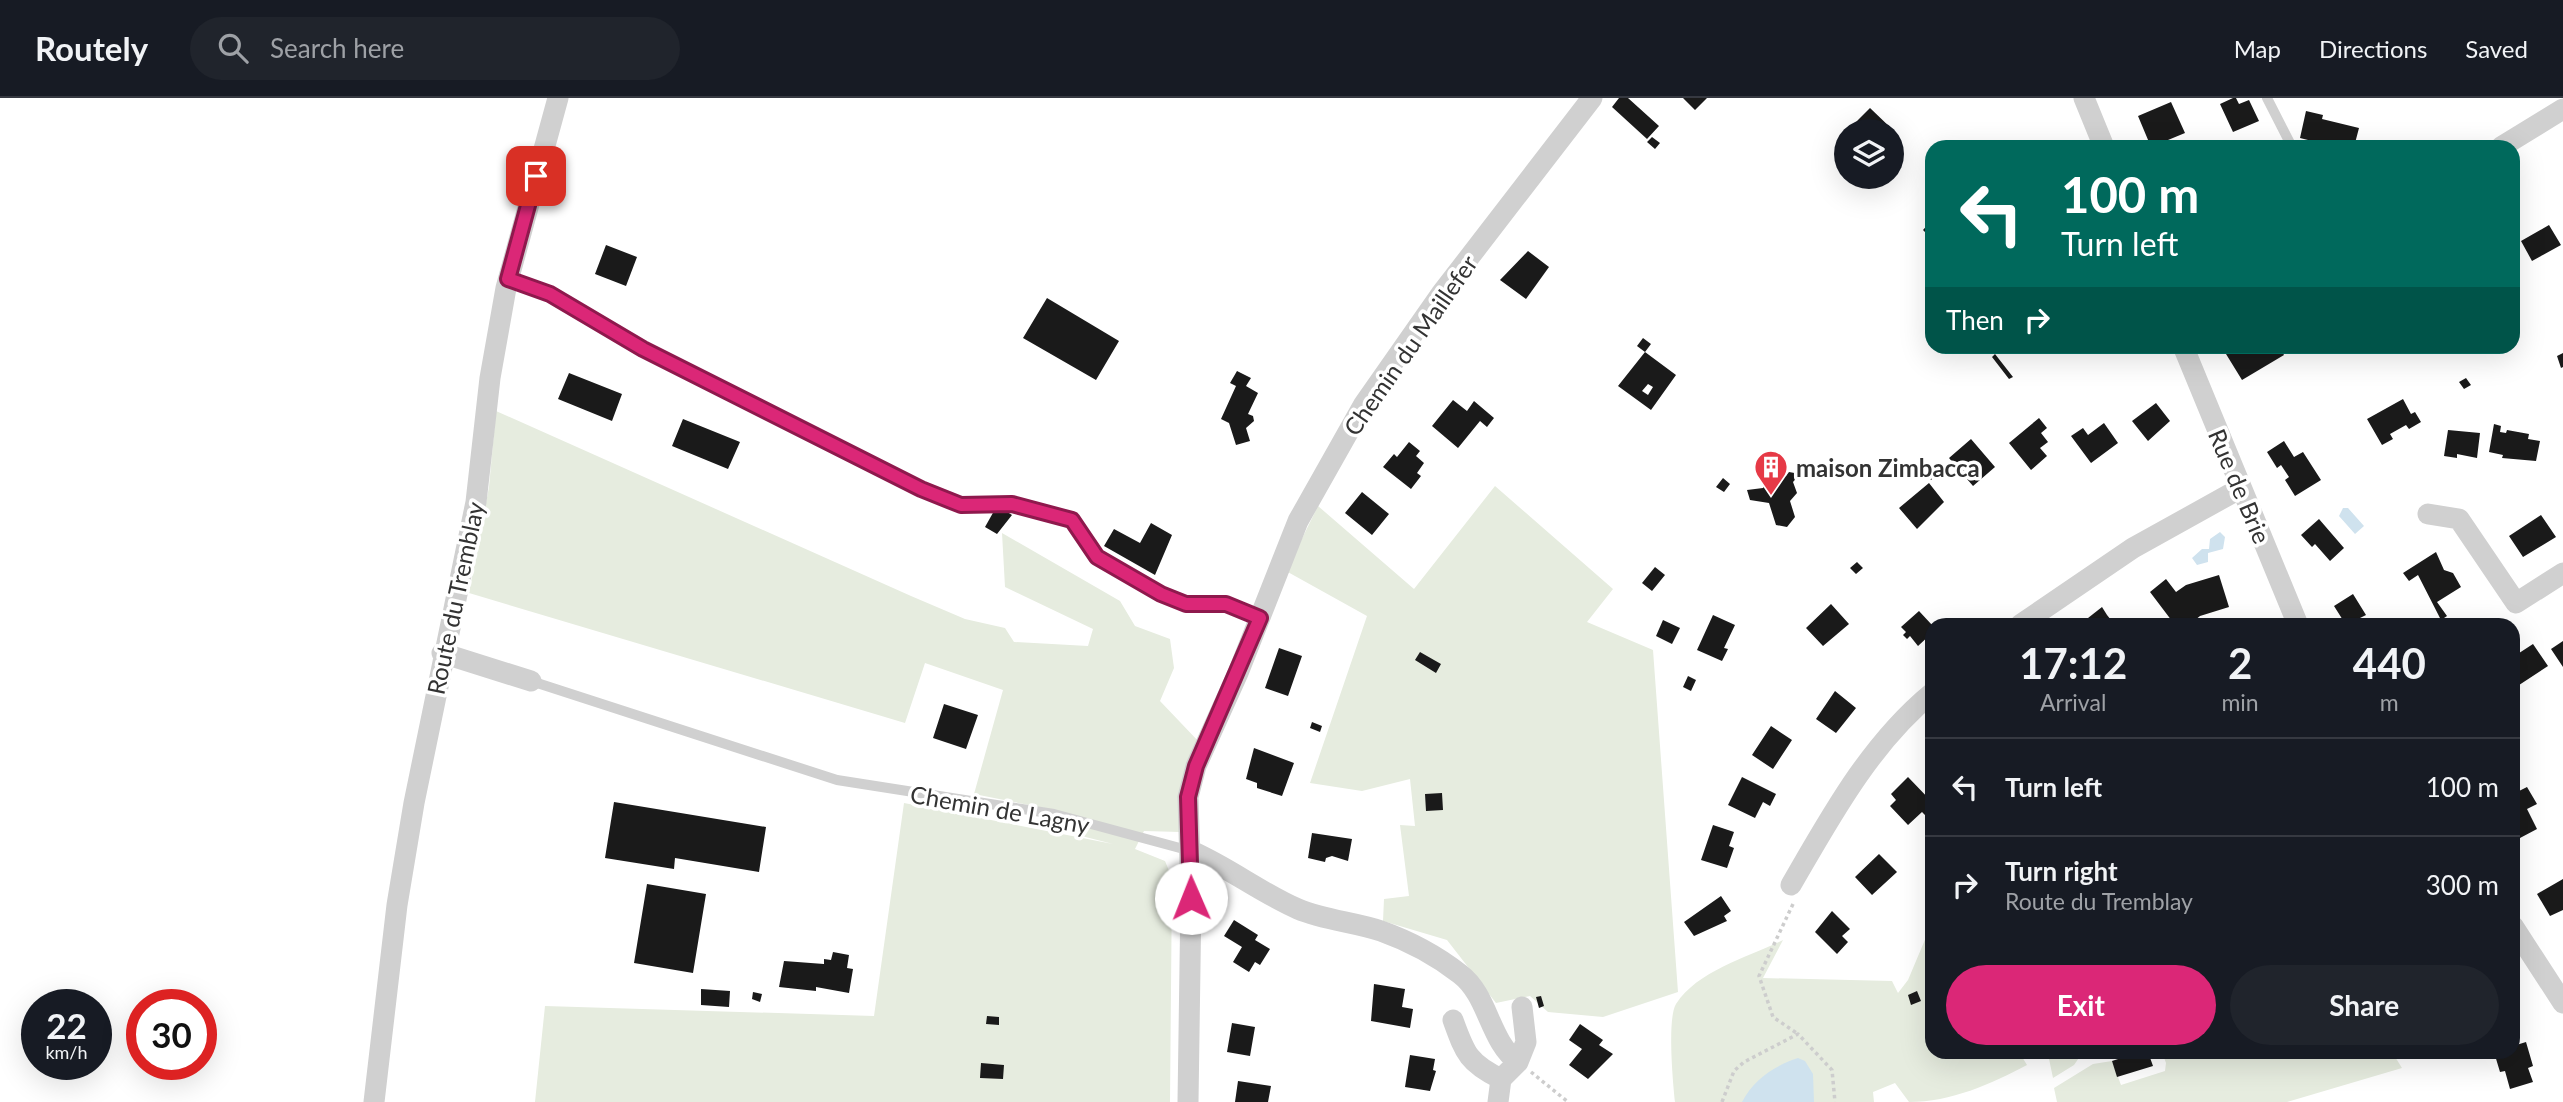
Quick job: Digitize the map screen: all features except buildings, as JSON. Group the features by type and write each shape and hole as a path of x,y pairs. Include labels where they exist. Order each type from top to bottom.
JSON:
{"street":[{"name":"Route du Tremblay","path":"374,1102 397,905 442,653 476,502 490,378 508,279 558,98"},
{"name":"Chemin du Maillefer","path":"1188,1102 1191,851 1188,797 1196,766 1260,618 1298,521 1364,404 1441,294 1592,98"},
{"path":"2084,98 2101,140"},
{"path":"2512,140 2563,109"},
{"name":"Rue de Brie","path":"2186,354 2295,618"},
{"path":"2030,618 2133,548 2241,488"},
{"path":"2428,514 2459,519 2516,603 2563,573"},
{"name":"Chemin de Lagny","path":"442,653 531,681"},
{"path":"1791,885 1831,816 1874,752 1907,714 1925,699"},
{"name":"Chemin de Lagny","path":"1191,851 1223,865 1298,909 1381,932 1429,953 1463,976 1482,1003 1506,1053 1518,1062"},
{"path":"2520,937 2563,1003"},
{"path":"1497,1102 1501,1079 1518,1062 1526,1042 1522,1007"},
{"path":"1453,1020 1465,1054 1479,1068 1501,1079"}],"lane":[{"path":"2267,98 2288,140"},
{"path":"508,279 550,294 643,349 921,489 961,505 1012,504 1072,520 1097,557 1161,594 1186,604 1226,604 1260,618"},
{"name":"Chemin de Lagny","path":"531,681 837,780 1054,814 1191,851"}],"path":[{"path":"1791,885 1793,908 1759,976 1773,1017 1798,1034 1832,1070 1835,1102"},
{"path":"1722,1102 1734,1071 1744,1062 1798,1034"},
{"path":"1518,1062 1568,1102"}],"shaded area":[{"path":"496,411 911,596 965,619 1005,628 1014,642 1088,646 1093,629 1005,587 1002,533 1120,601 1135,626 1170,639 1174,668 1160,701 1200,743 1180,832 1144,831 1135,849 1165,861 1172,878 1170,1102 535,1102 545,1006 874,1016 904,803 1113,844 1062,831 1059,811 974,794 1003,690 925,663 905,723 469,593 489,487"},
{"path":"1495,486 1613,589 1587,622 1653,650 1678,992 1603,1017 1548,1012 1530,996 1496,1003 1447,940 1383,921 1384,899 1409,896 1400,825 1415,826 1410,779 1362,791 1310,783 1367,616 1286,571 1318,506 1414,589"},
{"path":"1783,940 1763,978 1892,981 1898,993 1908,980 1925,940 1925,1059 2023,1059 2027,1065 1970,1091 1925,1101 1909,1102 1895,1083 1873,1092 1874,1102 1675,1102 1671,1052 1673,1012 1686,992 1711,973"},
{"path":"2049,1059 2078,1059 2074,1065 2053,1078"},
{"path":"2165,1059 2396,1059 2402,1068 2287,1102 2057,1102 2054,1088 2093,1064 2112,1061 2121,1085 2165,1071"}],"water":[{"path":"2343,508 2348,508 2364,526 2355,534 2339,516"},
{"path":"2220,532 2225,537 2223,549 2208,553 2208,562 2197,565 2192,558 2202,549 2209,549 2210,539"},
{"path":"1798,1058 1805,1061 1813,1074 1814,1102 1742,1102 1752,1087 1766,1074"}],"place":[{"name":"maison Zimbacca","path":"1771,497"}],"route":[{"path":"536,176 508,279 550,294 643,349 921,489 961,505 1012,504 1072,520 1097,557 1161,594 1186,604 1226,604 1260,618 1196,766 1188,797 1191,898"}]}
